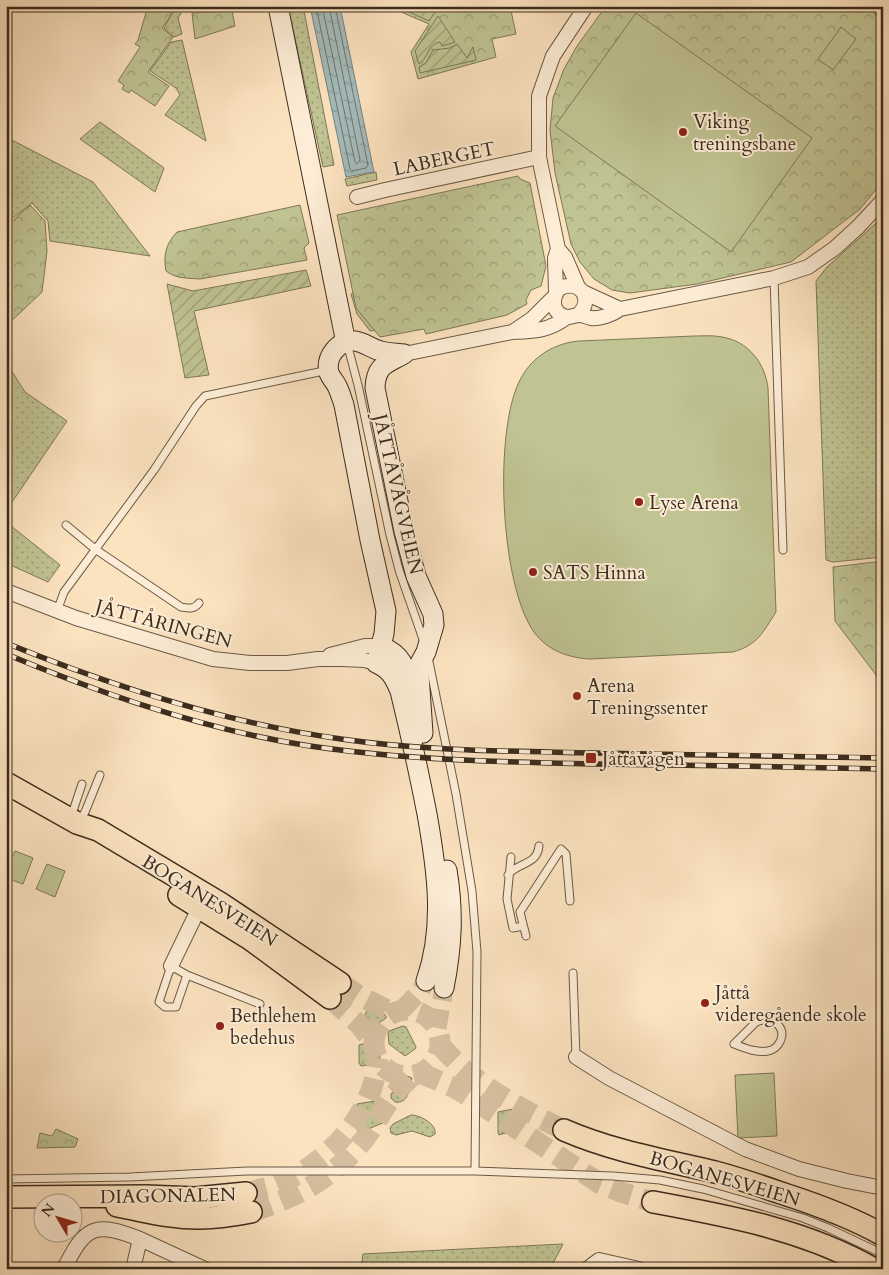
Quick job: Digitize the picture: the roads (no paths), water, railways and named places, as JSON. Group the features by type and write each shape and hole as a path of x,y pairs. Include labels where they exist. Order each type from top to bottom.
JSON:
{"main road":[{"name":"BOGANESVEIEN","path":"6,783 74,821 98,830 220,903 335,990 199,908 92,839 74,821"},
{"name":"BOGANESVEIEN","path":"564,1130 625,1151 746,1181 816,1204 850,1218 883,1235"},
{"name":"DIAGONALEN","path":"6,1197 60,1197 188,1218 223,1217 248,1203"},
{"name":"BOGANESVEIEN","path":"653,1202 734,1217 783,1230 839,1251 874,1269"}],"street":[{"path":"278,6 346,342 354,341 380,351 404,354 512,332 531,331 554,326 583,310 585,297 565,257 558,249 539,158 538,133 539,96 553,56 586,6"},
{"name":"LABERGET","path":"357,197 539,158"},
{"path":"558,249 555,258 554,304 556,310 573,316 592,318 613,314 620,309 774,278 808,267 835,248 883,200"},
{"path":"512,332 533,318 565,286 572,285 620,309"},
{"name":"JÅTTÅVÅGVEIEN","path":"346,342 334,350 328,364 344,405 386,611 378,654 396,653 402,661 423,733 435,792 452,902 451,949 444,988"},
{"name":"JÅTTÅVÅGVEIEN","path":"404,354 384,364 378,373 375,388 404,531 416,576 433,614 434,626 426,652 420,663 419,675 423,733"},
{"name":"JÅTTÅRINGEN","path":"6,591 76,618 213,659 250,663 286,663 318,659 350,648 365,646 378,654"},
{"path":"378,654 393,675 400,691 423,792 434,854 438,884 437,927 434,958 426,981"},
{"path":"171,966 199,908"},
{"path":"576,1058 608,1078 745,1149 799,1169 883,1188"},
{"path":"64,1269 80,1240 92,1231 116,1230 205,1269"},
{"path":"133,1269 140,1239"},
{"path":"587,1269 599,1260 639,1269"}],"lane":[{"path":"774,278 783,550"},
{"path":"346,342 358,384 399,570 421,630 456,794 475,917 477,952 475,1171"},
{"path":"57,611 64,592 154,470 196,406 206,396 319,372"},
{"path":"66,525 95,549 181,607 196,607 199,603"},
{"path":"74,821 85,812 100,775"},
{"path":"74,821 82,784"},
{"path":"508,875 514,868 533,860 539,846"},
{"path":"526,936 520,912 562,849 566,854 570,901"},
{"path":"523,864 516,863 512,857 506,899 513,928 523,926"},
{"path":"187,975 176,1007 165,1007 159,1002 171,966 187,975 260,1004"},
{"path":"573,973 576,1058"},
{"path":"766,1019 773,1021 780,1027 782,1035 779,1045 770,1051 753,1051 734,1044 756,1022 766,1019"},
{"path":"6,1179 130,1177 246,1171 475,1171 613,1176 674,1183 704,1189 803,1218 883,1254"}],"water":[{"path":"310,6 340,6 374,172 346,177"}],"tunnel":[{"path":"402,1010 421,990 426,981"},
{"path":"340,983 358,995 393,1013"},
{"path":"437,1028 444,988"},
{"path":"330,998 360,1025 374,1044"},
{"path":"407,1010 420,1013 430,1020 437,1030 440,1043 437,1056 430,1066 420,1073 407,1076 394,1073 384,1066 377,1056 374,1043 377,1030 384,1020 394,1013 407,1010"},
{"path":"440,1045 467,1072 497,1094 564,1130"},
{"path":"246,1193 276,1185 292,1177 308,1168 337,1144 349,1130 368,1098 374,1081 378,1058"},
{"path":"420,1073 465,1094 599,1183 653,1202"},
{"path":"251,1212 301,1192 328,1175 354,1152 393,1096 413,1075"}],"railway":[{"path":"6,643 88,674 171,702 255,723 341,739 403,746 498,751 883,758"},
{"path":"6,654 79,683 194,721 272,739 346,751 488,761 883,769"}],"place":[{"name":"Viking treningsbane","path":"683,132"},
{"name":"Lyse Arena","path":"639,502"},
{"name":"SATS Hinna","path":"533,572"},
{"name":"Arena Treningssenter","path":"577,696"},
{"name":"Jåttåvågen","path":"591,758"},
{"name":"Jåttå videregående skole","path":"705,1003"},
{"name":"Bethlehem bedehus","path":"220,1026"}]}
